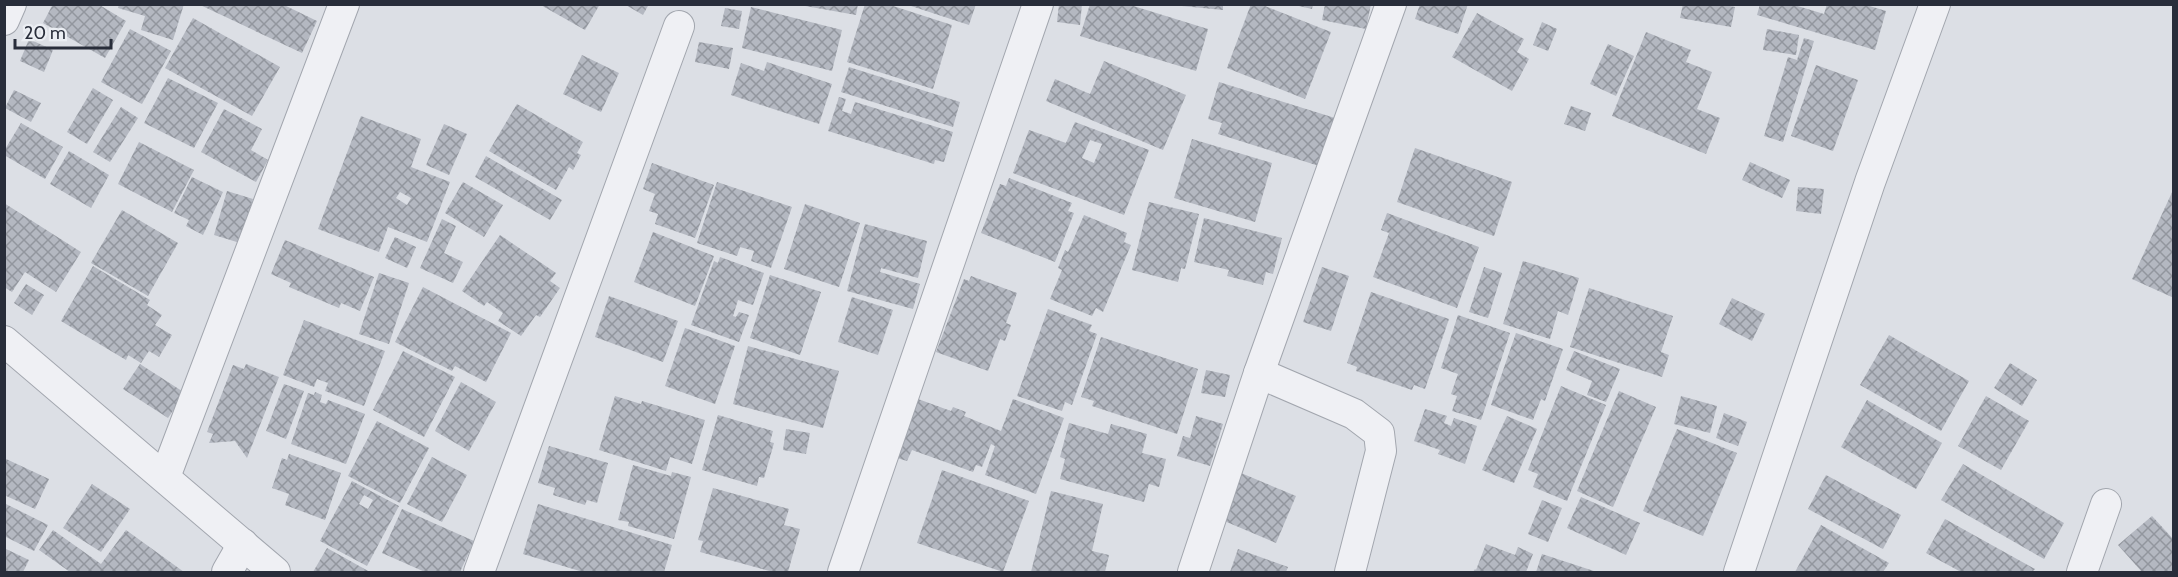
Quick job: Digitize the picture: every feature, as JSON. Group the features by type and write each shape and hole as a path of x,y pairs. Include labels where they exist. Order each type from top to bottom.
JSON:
{"street":[{"path":"4,20 11,4"},
{"path":"165,477 344,4"},
{"path":"843,573 1038,4"},
{"path":"1193,573 1259,373 1391,4"},
{"path":"1739,573 1870,182 1935,4"},
{"path":"479,573 679,26"},
{"path":"4,341 243,543 275,573"},
{"path":"1259,373 1354,414 1379,433 1381,452 1350,573"},
{"path":"2082,573 2106,504"},
{"path":"227,573 243,543"}],"building":[{"path":"53,4 98,4 126,21 105,58 43,23"},
{"path":"119,4 184,4 173,40 141,30 145,16 118,8"},
{"path":"198,4 282,4 317,21 302,53"},
{"path":"539,4 600,4 585,30"},
{"path":"624,4 649,4 643,15"},
{"path":"794,4 858,4 856,15"},
{"path":"865,4 887,4 952,25 933,89 847,62"},
{"path":"905,4 976,4 969,25"},
{"path":"1059,4 1082,4 1080,25 1057,22"},
{"path":"1090,4 1127,4 1208,29 1196,71 1080,36"},
{"path":"1182,4 1223,4 1223,10 1182,6"},
{"path":"1251,4 1260,4 1331,32 1305,99 1227,68"},
{"path":"1290,4 1313,4 1312,9"},
{"path":"1325,4 1371,4 1366,29 1322,20"},
{"path":"1420,4 1468,4 1458,34 1415,19"},
{"path":"1683,4 1720,4 1735,7 1731,27 1680,18"},
{"path":"1760,4 1791,4 1824,14 1827,4 1863,4 1886,11 1875,50 1757,15"},
{"path":"751,7 842,30 832,71 742,48"},
{"path":"725,8 742,11 739,29 721,26"},
{"path":"1477,13 1524,39 1517,52 1529,59 1512,91 1452,57"},
{"path":"193,18 280,67 252,116 165,68"},
{"path":"1542,22 1557,29 1548,51 1533,45"},
{"path":"130,29 171,51 142,104 101,82"},
{"path":"1767,29 1799,35 1796,55 1763,50"},
{"path":"1646,32 1691,50 1686,62 1712,72 1697,109 1720,118 1706,154 1612,116"},
{"path":"1804,38 1814,41 1783,142 1764,136 1788,57 1797,60"},
{"path":"29,39 53,50 44,72 20,61"},
{"path":"699,42 733,48 729,69 695,62"},
{"path":"1608,44 1634,56 1616,96 1590,84"},
{"path":"582,55 619,73 601,112 563,94"},
{"path":"1104,61 1186,95 1163,150 1046,101 1055,79 1090,94"},
{"path":"767,62 832,84 819,124 731,95 741,63 764,71"},
{"path":"1816,65 1858,80 1833,151 1791,136"},
{"path":"849,67 960,102 953,127 841,92"},
{"path":"168,78 218,103 194,148 144,123"},
{"path":"1219,82 1335,118 1319,166 1218,134 1222,123 1208,119"},
{"path":"93,88 113,100 87,144 67,132"},
{"path":"14,90 41,103 31,122 5,108"},
{"path":"839,97 846,99 842,111 851,114 855,102 953,132 944,162 935,160 934,164 828,131"},
{"path":"517,104 583,142 577,153 581,155 573,170 569,167 556,190 489,151"},
{"path":"1571,106 1591,113 1585,131 1564,124"},
{"path":"121,107 138,118 110,162 93,152"},
{"path":"224,109 262,129 251,150 268,160 256,182 201,152"},
{"path":"361,116 421,139 411,167 450,182 427,242 388,227 379,252 318,229","holes":["400,192 411,198 407,205 396,198"]},
{"path":"1075,122 1149,150 1124,215 1013,173 1029,130 1066,143","holes":["1090,140 1102,144 1094,163 1082,158"]},
{"path":"21,123 63,147 45,179 4,155 4,151"},
{"path":"444,124 467,134 449,175 426,165"},
{"path":"1192,139 1272,163 1255,222 1174,198"},
{"path":"139,142 194,170 172,212 118,184"},
{"path":"1415,148 1512,182 1494,236 1397,202"},
{"path":"69,151 109,175 91,208 50,184"},
{"path":"486,156 562,200 550,220 475,177"},
{"path":"1750,162 1790,180 1782,198 1742,180"},
{"path":"652,163 714,185 695,238 655,224 658,214 649,211 655,194 643,189"},
{"path":"192,177 223,192 203,235 186,226 189,220 174,213"},
{"path":"1009,178 1072,203 1068,211 1074,213 1055,262 981,233 1000,184 1006,186"},
{"path":"463,182 503,205 484,237 445,213"},
{"path":"717,182 792,207 771,268 751,261 754,251 740,247 737,256 697,243"},
{"path":"1798,187 1824,189 1821,214 1796,211"},
{"path":"2174,188 2174,298 2132,279"},
{"path":"227,191 253,199 240,243 214,235"},
{"path":"1149,202 1199,214 1185,269 1181,268 1178,282 1132,270"},
{"path":"4,203 81,252 56,292 25,272 12,292 4,287"},
{"path":"805,204 860,223 839,287 784,269"},
{"path":"122,210 178,243 148,296 91,263"},
{"path":"1387,213 1479,247 1457,308 1373,277 1389,233 1381,230"},
{"path":"1084,215 1127,233 1124,242 1131,245 1103,312 1096,308 1092,316 1050,299 1062,270 1058,268 1065,250 1068,252"},
{"path":"1204,218 1282,238 1273,274 1266,272 1263,285 1227,276 1229,270 1194,262"},
{"path":"442,219 456,226 444,253 463,262 453,283 420,268"},
{"path":"865,224 927,241 918,278 881,268 880,272 920,284 913,309 847,291"},
{"path":"653,232 714,256 695,306 634,282"},
{"path":"500,235 556,273 550,281 560,288 540,317 536,315 521,336 498,321 503,313 487,302 484,306 462,291"},
{"path":"395,237 416,247 407,268 385,258"},
{"path":"285,240 374,277 360,311 341,303 339,308 289,287 291,283 271,274"},
{"path":"720,257 764,273 753,305 738,300 733,316 736,317 739,312 749,315 739,342 691,325 714,261 718,263"},
{"path":"1523,261 1579,278 1568,315 1558,311 1550,339 1503,324"},
{"path":"93,266 150,300 147,305 162,315 155,325 172,335 159,357 149,351 141,363 128,355 126,360 61,321"},
{"path":"1322,267 1349,276 1331,331 1303,322"},
{"path":"1484,267 1502,273 1488,318 1469,312"},
{"path":"379,273 409,283 389,344 359,334"},
{"path":"770,275 821,292 800,355 750,338"},
{"path":"971,276 1017,293 1006,323 1011,325 1005,341 1000,339 988,371 936,352 964,279 969,281"},
{"path":"26,284 44,295 32,315 14,303"},
{"path":"423,287 511,333 486,382 455,366 452,371 395,342"},
{"path":"1589,288 1673,316 1661,352 1669,355 1662,377 1570,347"},
{"path":"1371,292 1449,319 1425,389 1414,385 1412,390 1356,371 1357,367 1347,363"},
{"path":"609,296 678,321 663,362 595,337"},
{"path":"852,297 893,310 878,355 838,342"},
{"path":"1732,298 1765,314 1752,341 1719,324"},
{"path":"1048,309 1092,325 1089,331 1097,334 1072,405 1065,402 1062,411 1017,396"},
{"path":"1458,315 1510,333 1481,420 1452,411 1457,396 1451,394 1458,374 1441,368"},
{"path":"304,320 385,351 364,406 325,391 328,383 317,379 314,387 283,375"},
{"path":"685,328 735,346 715,404 665,386"},
{"path":"1516,333 1563,349 1545,401 1541,399 1533,420 1491,405"},
{"path":"1889,335 1969,381 1941,431 1860,385"},
{"path":"1101,337 1198,369 1177,434 1092,406 1094,401 1081,397"},
{"path":"748,346 839,371 823,428 733,404"},
{"path":"403,351 455,377 424,437 373,410"},
{"path":"1574,351 1620,369 1606,402 1587,395 1592,381 1566,370"},
{"path":"2010,363 2037,380 2022,406 1994,388"},
{"path":"140,364 185,393 168,418 123,389"},
{"path":"246,364 279,377 247,458 235,441 209,443 213,434 207,432 233,365 244,369"},
{"path":"1206,370 1230,375 1225,397 1201,393"},
{"path":"461,382 496,402 469,451 435,431"},
{"path":"284,384 304,391 286,439 266,431"},
{"path":"1561,386 1606,405 1567,501 1533,487 1538,474 1528,470"},
{"path":"1619,391 1656,407 1613,507 1577,491"},
{"path":"315,392 322,395 320,402 326,404 328,400 365,414 346,464 291,444 308,393 314,395"},
{"path":"615,396 641,404 642,401 705,420 692,464 670,457 666,471 599,450"},
{"path":"1681,396 1717,406 1710,433 1674,424"},
{"path":"1986,396 2029,421 2001,470 1958,446"},
{"path":"918,399 951,411 953,407 966,412 964,416 1001,431 1013,399 1064,418 1036,494 985,475 995,446 991,444 982,467 976,465 973,472 912,450 907,461 897,458"},
{"path":"1867,400 1942,443 1916,489 1841,447"},
{"path":"1425,409 1447,416 1444,423 1451,426 1454,418 1477,426 1465,464 1438,454 1440,450 1414,441"},
{"path":"1724,413 1747,422 1738,446 1716,438"},
{"path":"718,415 773,431 770,442 774,443 764,478 759,477 757,486 702,470"},
{"path":"1196,416 1223,424 1210,466 1177,456 1183,436 1190,438"},
{"path":"1507,416 1537,429 1514,483 1482,470"},
{"path":"377,421 429,448 400,503 348,476"},
{"path":"1069,423 1108,434 1111,424 1147,434 1142,453 1166,459 1159,487 1149,484 1144,502 1060,479 1065,459 1060,457"},
{"path":"786,429 810,433 806,454 783,450"},
{"path":"1677,429 1737,453 1703,536 1643,511"},
{"path":"549,446 608,463 597,503 587,500 585,505 553,495 555,488 538,483"},
{"path":"289,454 341,473 325,520 285,505 289,494 272,488 282,458 287,460"},
{"path":"432,457 467,475 442,522 407,504"},
{"path":"4,458 49,479 35,509 4,495"},
{"path":"1963,464 2064,523 2044,559 1941,500"},
{"path":"633,465 671,476 672,472 691,477 674,539 628,526 629,522 618,520"},
{"path":"942,470 1029,501 1003,572 917,543"},
{"path":"1241,473 1296,496 1276,543 1222,520"},
{"path":"1826,475 1901,515 1883,549 1808,509"},
{"path":"352,481 399,506 367,566 320,541","holes":["364,495 373,500 368,509 359,504"]},
{"path":"92,484 130,509 101,552 63,528"},
{"path":"713,488 789,509 784,525 800,529 788,572 773,572 700,552 703,541 698,540"},
{"path":"1051,491 1103,504 1092,551 1109,555 1105,572 1031,572"},
{"path":"1581,497 1640,523 1626,555 1567,528"},
{"path":"1542,500 1562,508 1548,542 1528,534"},
{"path":"4,503 48,525 34,551 4,536"},
{"path":"538,504 672,545 664,572 583,572 523,554"},
{"path":"402,509 474,541 460,572 425,572 382,553"},
{"path":"2152,516 2174,540 2174,572 2142,572 2118,545"},
{"path":"1945,519 2035,569 2032,572 1961,572 1926,553"},
{"path":"1821,525 1889,563 1883,572 1795,572"},
{"path":"53,530 101,564 126,530 184,572 70,572 39,550"},
{"path":"1486,544 1515,555 1518,547 1533,554 1526,572 1473,572 1476,570"},
{"path":"4,548 29,560 23,572 4,572"},
{"path":"327,548 370,572 313,572"},
{"path":"1238,549 1288,567 1286,572 1230,572"},
{"path":"1542,554 1597,572 1536,572"}]}
